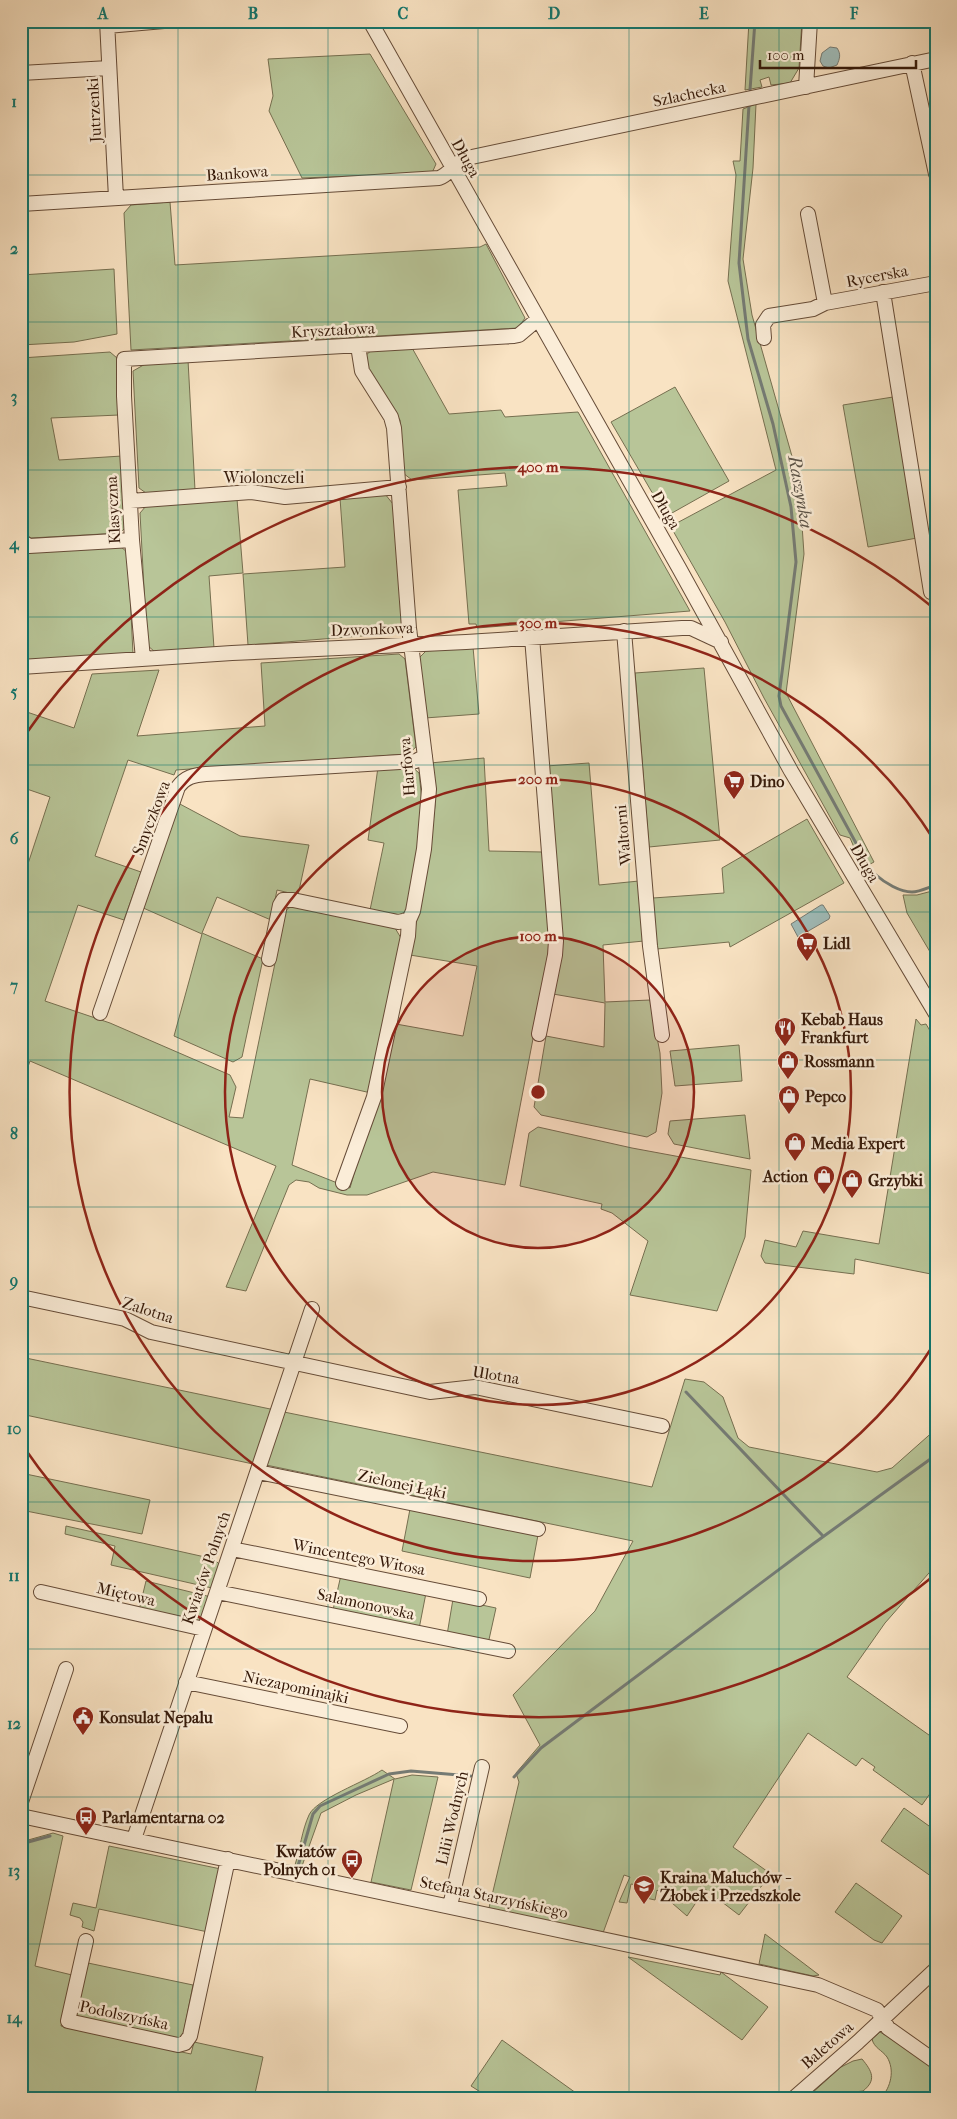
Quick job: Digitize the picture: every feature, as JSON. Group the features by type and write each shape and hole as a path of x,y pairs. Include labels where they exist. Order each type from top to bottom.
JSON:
{"street":[{"path":"107,24 164,21"},
{"name":"Długa","path":"370,21 721,642 791,771 936,1014"},
{"path":"806,87 810,21"},
{"name":"Jutrzenki","path":"107,24 116,198"},
{"name":"Szlachecka","path":"452,168 459,161 473,157 936,59"},
{"path":"912,64 936,174"},
{"path":"21,73 109,68"},
{"name":"Bankowa","path":"21,204 439,178 452,168"},
{"path":"808,214 825,303"},
{"name":"Rycerska","path":"764,338 763,325 769,316 812,309 825,303 936,283"},
{"path":"883,292 931,592"},
{"name":"Kryształowa","path":"124,359 514,336 520,334 538,319"},
{"name":"Harfowa","path":"343,1183 374,1097 408,936 409,920 413,911 428,820 429,788 411,644 393,421 365,378 360,366 358,346"},
{"name":"Klasyczna","path":"124,359 132,540 142,659"},
{"name":"Wiolonczeli","path":"130,501 251,492 285,496 399,487"},
{"path":"21,541 29,546 132,540"},
{"name":"Dzwonkowa","path":"22,668 142,659 691,628 721,642"},
{"name":"Waltorni","path":"624,631 650,946 662,1035"},
{"path":"532,637 556,940 555,955 539,1034"},
{"name":"Smyczkowa","path":"100,1013 178,787 184,780 196,775 206,774 416,761 425,756"},
{"path":"269,959 280,905 283,900 294,900 398,922 409,920"},
{"name":"Zalotna","path":"21,1297 125,1319 151,1332 294,1364"},
{"name":"Kwiatów Polnych","path":"134,1839 312,1309"},
{"name":"Ulotna","path":"294,1364 430,1392 475,1387 662,1426"},
{"name":"Zielonej Łąki","path":"258,1472 538,1529"},
{"name":"Wincentego Witosa","path":"232,1548 479,1599"},
{"name":"Miętowa","path":"41,1592 204,1629"},
{"name":"Salamonowska","path":"217,1592 508,1651"},
{"path":"21,1802 66,1669"},
{"name":"Niezapominajki","path":"186,1682 400,1726"},
{"name":"Lilii Wodnych","path":"450,1906 482,1767"},
{"name":"Stefana Starzyńskiego","path":"21,1816 818,1985 870,2006 879,2012 888,2028 936,2062"},
{"name":"Podolszyńska","path":"86,1941 68,2021 178,2045 185,2043 190,2036 228,1859"},
{"name":"Baletowa","path":"794,2098 936,1969"}],"green space":[{"path":"749,21 802,21 799,68 790,83 771,85 769,77 760,80 762,87 745,90"},
{"path":"370,54 436,164 432,173 302,178 269,111 273,96 268,59"},
{"path":"756,104 753,168 743,259 752,315 799,481 804,554 786,693 874,862 863,868 850,838 840,835 764,698 725,622 672,529 675,524 776,470 728,281 736,175 733,161 740,161 743,109"},
{"path":"170,202 175,265 480,247 486,244 525,318 518,328 131,350 124,213 131,205"},
{"path":"114,269 117,334 74,342 21,345 21,275"},
{"path":"411,346 449,414 501,410 505,417 578,412 690,611 477,628 476,624 469,624 458,490 507,486 505,473 412,480 403,473 400,420 366,370 365,356 373,349"},
{"path":"110,352 117,358 119,415 51,418 59,460 122,456 126,527 120,533 31,538 21,531 21,358"},
{"path":"188,360 195,490 146,493 139,488 133,371 147,363"},
{"path":"675,387 729,481 672,513 664,513 611,422"},
{"path":"893,397 917,538 868,547 843,405"},
{"path":"385,494 393,504 402,625 398,633 248,645 243,574 345,567 340,498"},
{"path":"237,499 243,573 209,576 214,648 155,652 147,645 140,513 146,506"},
{"path":"120,546 128,553 133,654 28,660 21,657 21,551"},
{"path":"473,647 479,714 425,718 418,659 426,651"},
{"path":"399,654 405,659 416,747 408,754 176,770 174,775 128,760 95,856 141,872 124,920 78,905 45,1001 110,1023 230,1075 236,1087 229,1117 243,1118 286,910 292,906 395,928 401,938 372,1076 371,1093 310,1079 292,1165 350,1188 396,1024 463,1036 477,966 410,955 430,850 435,805 430,763 484,758 489,851 543,852 550,950 505,1185 433,1172 367,1195 347,1195 319,1188 309,1182 296,1180 289,1185 246,1291 226,1287 276,1166 30,1061 21,1087 21,885 50,797 21,787 21,710 74,728 92,674 159,670 137,736 265,726 261,663"},
{"path":"704,668 720,840 649,847 635,673"},
{"path":"589,763 599,885 639,881 644,941 603,945 605,1002 650,1000 660,1053 662,1093 656,1132 647,1137 541,1115 534,1107 546,1036 604,1047 605,1003 553,994 546,766"},
{"path":"410,765 419,773 424,818 408,910 399,915 370,910 384,843 368,840 378,767"},
{"path":"178,803 240,836 309,845 298,895 277,890 271,920 217,897 202,933 263,959 242,1057 233,1062 174,1036 202,934 141,907"},
{"path":"807,819 844,883 730,947 729,942 657,949 653,898 724,893 722,868"},
{"path":"936,890 936,962 907,913 903,895 917,895"},
{"path":"916,1019 921,1025 926,1024 936,1041 936,1275 855,1259 854,1274 765,1263 761,1256 765,1240 796,1247 803,1231 879,1244"},
{"path":"739,1045 742,1081 675,1086 670,1051"},
{"path":"745,1115 750,1159 674,1144 668,1134 670,1121"},
{"path":"538,1127 632,1148 751,1170 745,1237 717,1311 630,1295 648,1241 612,1213 601,1209 602,1204 520,1186 529,1133"},
{"path":"21,1357 275,1410 253,1464 21,1414"},
{"path":"685,1379 704,1382 723,1397 738,1438 749,1447 877,1472 892,1468 936,1429 936,1565 885,1623 847,1677 936,1740 936,1785 922,1805 873,1770 875,1767 862,1758 856,1766 808,1733 733,1847 771,1874 739,1915 705,1889 687,1916 657,1890 655,1900 646,1898 648,1887 631,1884 627,1903 619,1902 630,1877 624,1875 603,1933 489,1908 519,1782 516,1773 540,1745 513,1695 595,1611 633,1541 266,1465 284,1412 652,1487"},
{"path":"21,1473 150,1500 142,1534 21,1510"},
{"path":"410,1509 538,1535 530,1578 402,1551"},
{"path":"66,1526 214,1559 221,1566 212,1588 111,1565 115,1546 65,1534"},
{"path":"341,1575 426,1593 419,1629 333,1610"},
{"path":"146,1581 211,1597 201,1626 139,1610"},
{"path":"453,1599 496,1608 488,1644 447,1635"},
{"path":"382,1770 395,1779 412,1775 438,1777 411,1890 371,1882 394,1779 356,1795 321,1813 302,1866 295,1865 305,1827 313,1809 331,1797"},
{"path":"904,1808 936,1831 935,1879 881,1841"},
{"path":"53,1833 63,1836 35,1966 72,1975 61,2026 191,2054 194,2042 263,2057 254,2098 43,2098 21,2093 21,1842"},
{"path":"109,1846 221,1869 208,1932 99,1909 94,1931 82,1927 83,1922 80,1918 70,1915 73,1903 96,1908"},
{"path":"856,1883 902,1916 882,1943 874,1940 835,1912"},
{"path":"765,1934 819,1975 813,1976 759,1964"},
{"path":"628,1957 720,1975 721,1972 768,2007 742,2040"},
{"path":"88,1963 193,1985 183,2036 180,2039 78,2018 76,2013"},
{"path":"880,2032 885,2035 887,2033 936,2068 936,2098 881,2098 891,2078 891,2067 887,2057 874,2045 872,2039"},
{"path":"502,2040 583,2098 490,2098 471,2086"},
{"path":"862,2059 872,2075 870,2083 863,2091 811,2097 811,2094 841,2067"}],"water":[{"path":"830,47 837,48 840,56 837,65 829,68 823,66 820,61 822,53"},
{"path":"823,905 830,916 829,919 798,937 791,924"}],"waterway":[{"name":"Raszynka","path":"750,90 755,21"},
{"name":"Raszynka","path":"749,105 739,263 748,339 773,424 791,507 796,562 779,696 781,706 868,865"},
{"name":"Raszynka","path":"876,875 907,892 918,891 936,885"},
{"path":"686,1392 823,1536"},
{"path":"514,1777 541,1748 813,1544 936,1455"},
{"path":"298,1866 313,1814 320,1806 389,1774 411,1771 471,1776"},
{"path":"21,1844 50,1836"}],"place":[{"name":"Dino","path":"734,800"},
{"name":"Lidl","path":"807,962"},
{"name":"Kebab Haus Frankfurt","path":"785,1047"},
{"name":"Rossmann","path":"788,1080"},
{"name":"Pepco","path":"789,1115"},
{"name":"Media Expert","path":"795,1162"},
{"name":"Action","path":"824,1195"},
{"name":"Grzybki","path":"852,1199"},
{"name":"Konsulat Nepalu","path":"83,1736"},
{"name":"Parlamentarna 02","path":"86,1836"},
{"name":"Kwiatów Polnych 01","path":"352,1879"},
{"name":"Kraina Maluchów - Żłobek i Przedszkole","path":"644,1905"}]}
